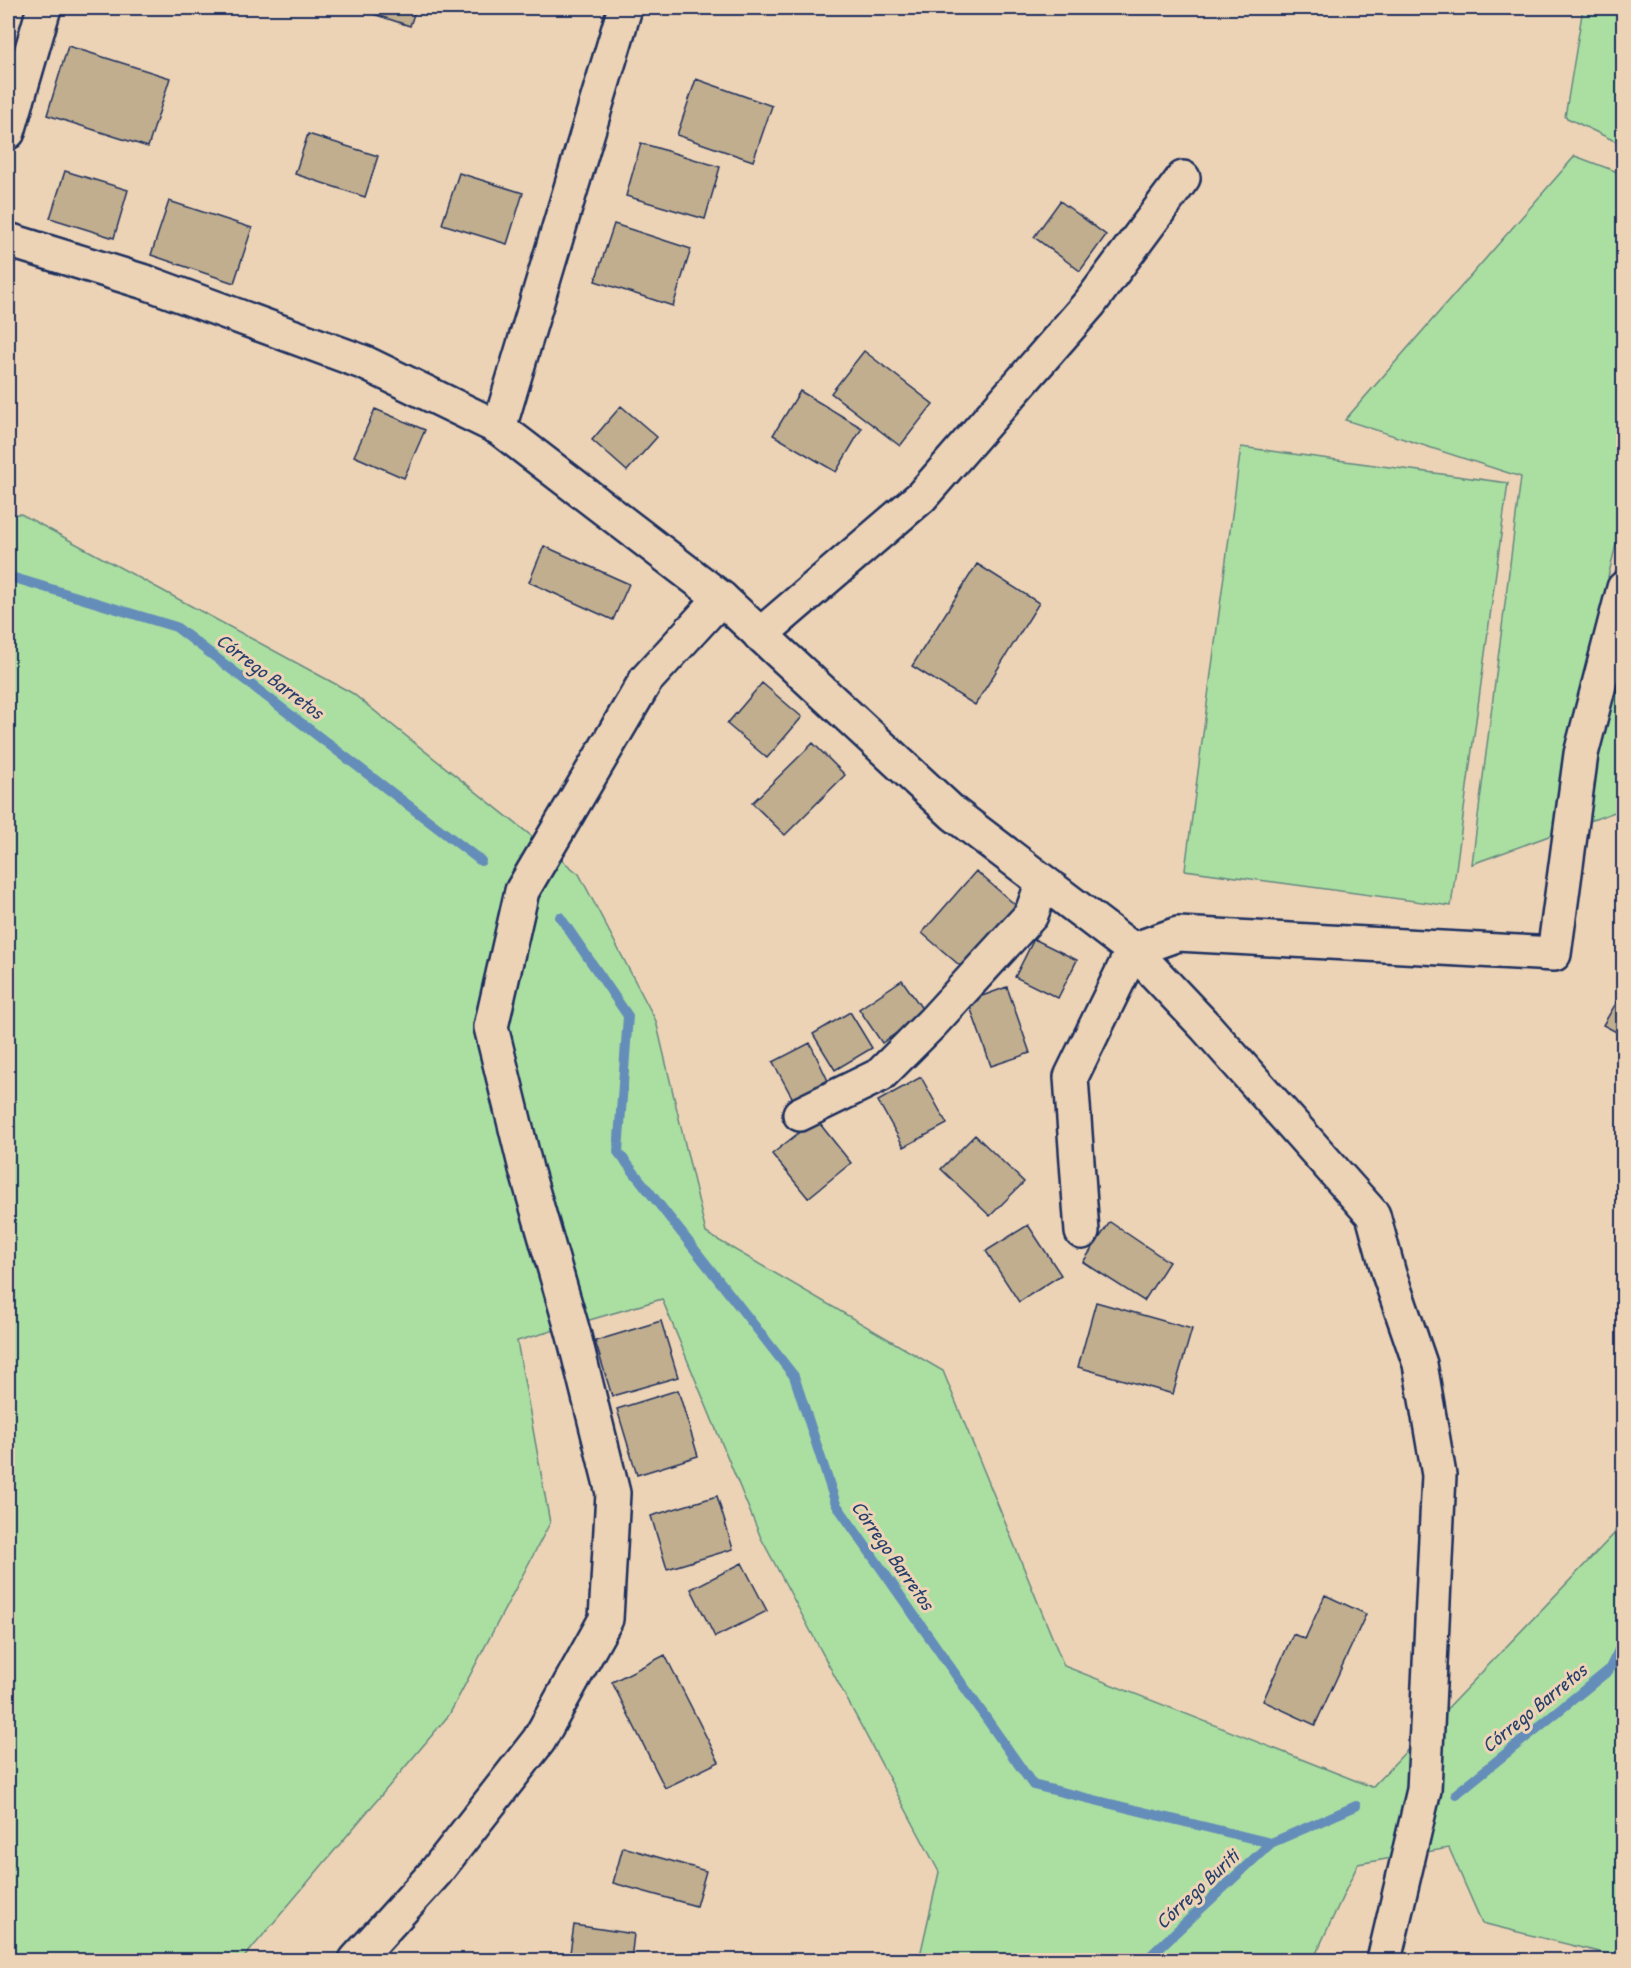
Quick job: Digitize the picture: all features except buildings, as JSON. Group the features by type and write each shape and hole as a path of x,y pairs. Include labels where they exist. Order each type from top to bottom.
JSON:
{"street":[{"path":"8,132 45,8"},
{"path":"499,428 625,8"},
{"path":"760,635 921,497 1090,303 1183,178"},
{"path":"8,240 148,283 365,363 499,428 721,598 954,814 1133,950 1206,1027 1373,1215 1389,1274 1420,1364 1439,1475 1424,1790 1384,1960"},
{"path":"1083,1232 1071,1077 1133,950 1178,934 1554,954 1581,754 1623,588"},
{"path":"356,1960 435,1873 538,1740 606,1619 613,1492 573,1332 526,1169 491,1027 522,891 646,680 721,598"},
{"path":"800,1114 880,1075 932,1023 1031,915 1043,882"}],"green space":[{"path":"1583,8 1623,8 1623,145 1565,117"},
{"path":"1575,156 1623,174 1624,512 1608,577 1623,581 1623,809 1472,864 1521,477 1345,420"},
{"path":"1241,447 1508,483 1451,906 1185,870"},
{"path":"8,514 21,514 352,693 579,874 656,1021 706,1233 943,1371 1064,1666 1372,1787 1614,1534 1623,1513 1623,1958 1482,1923 1449,1848 1358,1864 1313,1960 919,1960 939,1872 761,1538 662,1299 517,1341 550,1523 449,1715 242,1960 8,1960"}],"waterway":[{"name":"Córrego Barretos","path":"8,576 176,627 481,861"},
{"name":"Córrego Barretos","path":"560,917 628,1016 618,1152 794,1376 836,1504 1033,1785 1271,1843 1356,1806"},
{"name":"Córrego Barretos","path":"1456,1794 1609,1670 1624,1640"},
{"name":"Córrego Buriti","path":"1146,1960 1271,1843"}]}
